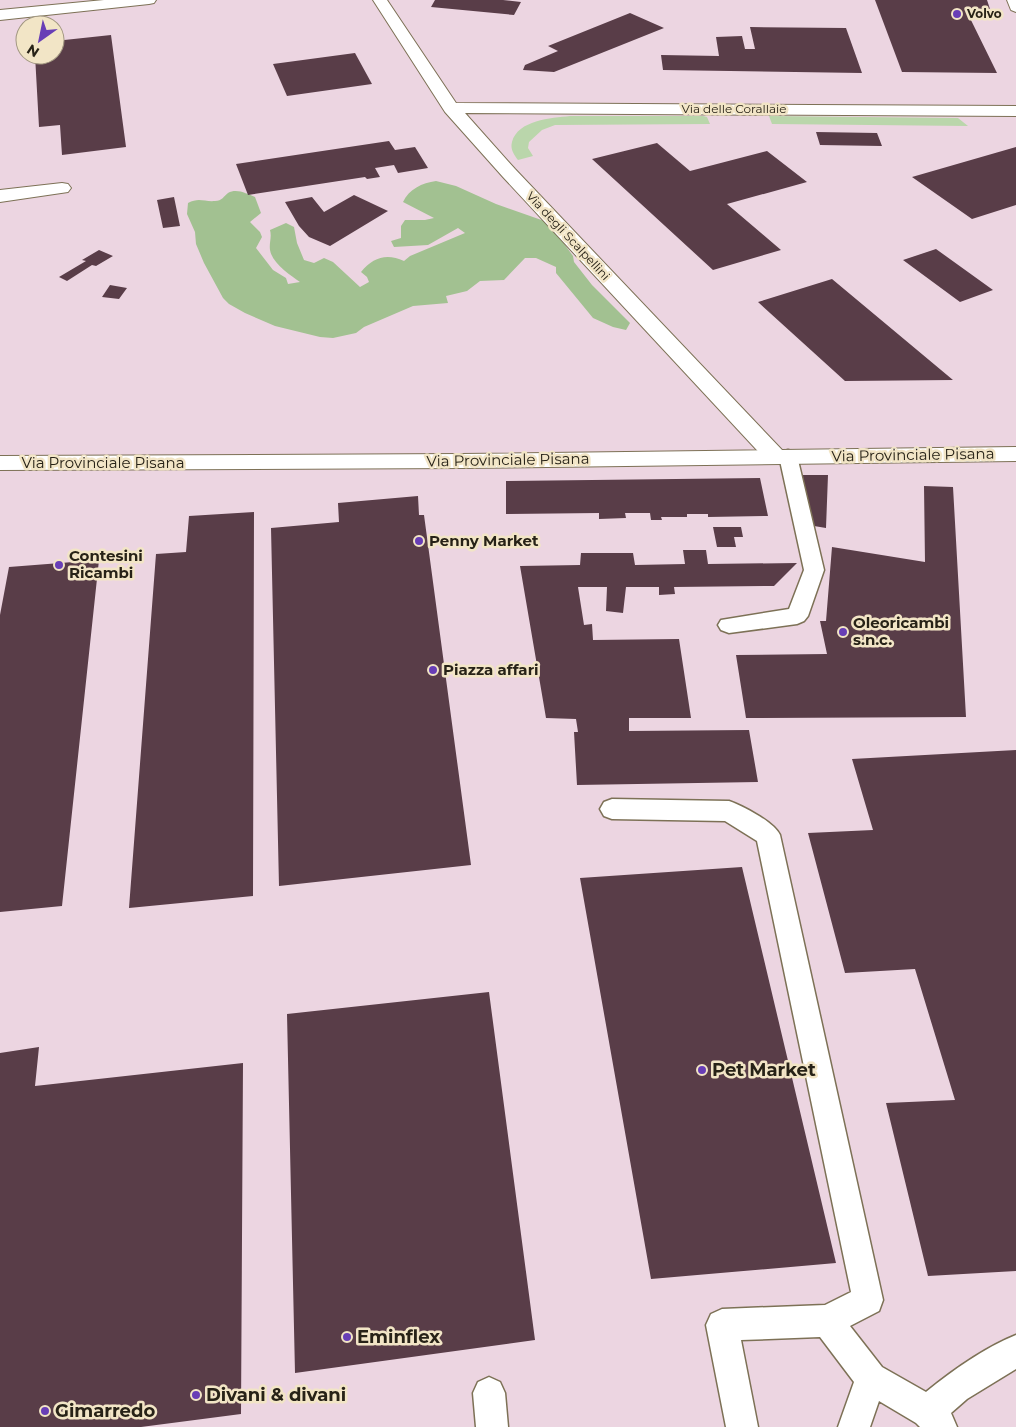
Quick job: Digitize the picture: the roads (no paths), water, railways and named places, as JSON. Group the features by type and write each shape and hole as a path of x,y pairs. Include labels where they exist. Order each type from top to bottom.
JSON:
{"street":[{"path":"0,16 149,0"},
{"name":"Via degli Scalpellini","path":"380,0 451,108 496,158 781,456"},
{"path":"1014,0 1016,7"},
{"name":"Via delle Corallaie","path":"451,108 1016,111"},
{"path":"0,196 62,188"},
{"name":"Via Provinciale Pisana","path":"0,464 1016,454"}],"lane":[{"path":"729,625 797,616 814,570 781,456"},
{"path":"612,809 729,810 768,835 868,1300 826,1321 722,1325 742,1427"},
{"path":"826,1321 872,1378 935,1419 956,1388 1016,1351"},
{"path":"854,1427 872,1378"},
{"path":"489,1393 492,1427"}],"place":[{"name":"Volvo","path":"957,14"},
{"name":"Penny Market","path":"419,541"},
{"name":"Contesini Ricambi","path":"59,565"},
{"name":"Oleoricambi s.n.c.","path":"843,632"},
{"name":"Piazza affari","path":"433,670"},
{"name":"Pet Market","path":"702,1070"},
{"name":"Eminflex","path":"347,1337"},
{"name":"Divani & divani","path":"196,1395"},
{"name":"Gimarredo","path":"45,1411"}]}
